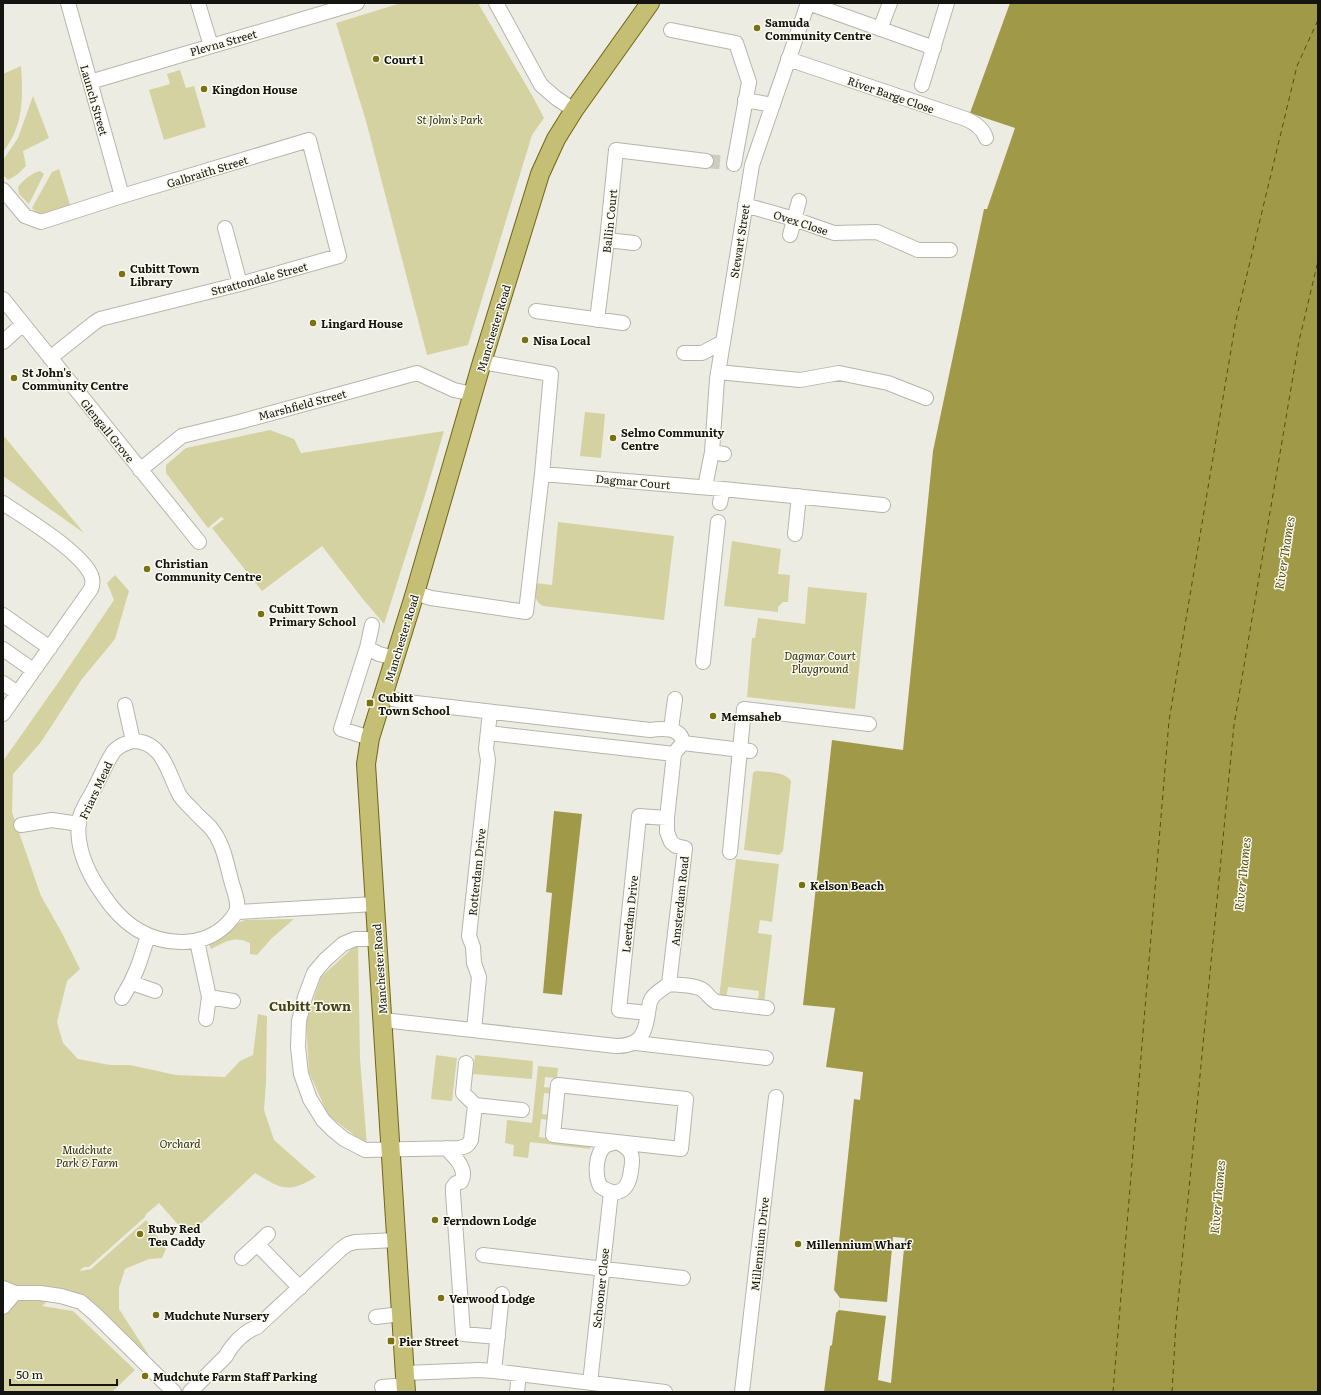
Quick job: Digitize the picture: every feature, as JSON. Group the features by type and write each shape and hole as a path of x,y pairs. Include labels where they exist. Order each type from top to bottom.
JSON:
{"main road":[{"name":"Manchester Road","path":"406,1383 366,764 370,738 416,593 482,362 540,174 556,139 574,110 650,3"}],"street":[{"name":"Launch Street","path":"68,3 122,196"},
{"path":"198,3 211,46"},
{"name":"Plevna Street","path":"90,82 211,46 325,7 357,3"},
{"path":"496,3 540,85 574,110"},
{"path":"808,3 934,48"},
{"name":"Stewart Street","path":"705,487 718,453 718,372 752,165 808,3"},
{"path":"880,29 890,3"},
{"path":"922,85 947,3"},
{"path":"671,30 736,43 750,82 731,164 752,165"},
{"name":"River Barge Close","path":"788,59 966,119 979,127 986,138"},
{"path":"745,100 773,105"},
{"name":"Galbraith Street","path":"3,190 25,216 41,222 309,140 339,256"},
{"name":"Ballin Court","path":"597,320 616,150 706,161"},
{"path":"790,235 799,201"},
{"name":"Ovex Close","path":"745,205 794,219 834,233 877,232 918,250 950,250"},
{"path":"225,228 240,284"},
{"path":"607,240 634,243"},
{"name":"Strattondale Street","path":"50,358 94,323 100,320 240,284 339,256"},
{"name":"Glengall Grove","path":"3,299 199,542"},
{"path":"536,311 623,323"},
{"path":"3,342 23,324"},
{"path":"684,353 702,353 723,342"},
{"path":"416,593 431,598 526,612 542,474 551,374 482,362"},
{"path":"718,372 800,380 839,373 888,383 926,398"},
{"name":"Marshfield Street","path":"140,470 182,436 239,422 417,373 454,390 473,394"},
{"name":"Dagmar Court","path":"542,474 705,487 883,505"},
{"path":"720,503 723,489"},
{"path":"794,534 799,496"},
{"path":"3,503 69,550 88,570 91,575 93,585 91,590 3,714"},
{"path":"703,662 718,522"},
{"path":"3,615 50,648"},
{"path":"370,738 341,729 367,648 372,625"},
{"path":"367,648 379,654 395,658"},
{"path":"3,649 33,670"},
{"path":"3,683 17,693"},
{"path":"383,697 407,702 650,730 661,728 678,733 682,738 683,743"},
{"path":"671,730 675,698"},
{"path":"125,705 133,741 144,742 158,752 164,761 180,795 218,839 237,902 237,912 375,904"},
{"path":"730,852 745,751 744,709 869,724"},
{"name":"Rotterdam Drive","path":"474,1030 479,977 474,962 474,948 469,936 488,760 486,749 490,712"},
{"path":"488,733 674,754 683,743"},
{"name":"Friars Mead","path":"133,741 119,746 110,756 84,807 79,824 79,838 83,860 97,885 112,908 126,922 148,935 164,940 204,940 222,929 237,912"},
{"path":"683,743 745,751"},
{"name":"Amsterdam Road","path":"669,984 684,848 676,846 671,842 667,832 667,818 674,754"},
{"name":"Leerdam Drive","path":"648,1013 619,1010 639,816 667,818"},
{"path":"21,824 52,820 79,824"},
{"path":"122,998 132,983 148,935"},
{"path":"378,938 355,940 343,944 324,960 314,973 305,997 299,1021 298,1048 301,1074 310,1099 323,1120 338,1135 355,1146 365,1150 391,1151 465,1147 471,1140 475,1105"},
{"path":"197,941 209,997 206,1019"},
{"path":"132,983 156,991"},
{"path":"636,1043 642,1036 646,1026 652,998 669,984 699,988 705,991 710,998 716,1002 767,1008"},
{"path":"209,997 233,1000"},
{"path":"383,1020 616,1046 626,1046 636,1043 766,1058"},
{"path":"466,1063 463,1093 475,1105 522,1110"},
{"path":"617,1142 604,1146 601,1151 596,1177 600,1186 611,1192 619,1192 627,1186 631,1169 631,1154 628,1149 617,1142 553,1135 558,1085 686,1099 681,1149 617,1142"},
{"name":"Millennium Drive","path":"742,1392 776,1097"},
{"path":"446,1148 456,1158 463,1171 461,1182 456,1183 453,1187 462,1334 498,1338"},
{"name":"Schooner Close","path":"590,1383 611,1192"},
{"path":"242,1258 268,1234"},
{"path":"190,1392 226,1356 229,1349 249,1330 257,1327 341,1248 348,1244 396,1240"},
{"path":"256,1244 300,1288"},
{"path":"483,1255 683,1278"},
{"path":"3,1307 9,1290 55,1295 80,1302 100,1318 174,1392"},
{"path":"494,1371 502,1294"},
{"path":"376,1317 401,1314"},
{"path":"382,1387 479,1370 590,1383 618,1390 665,1392"},
{"path":"517,1392 519,1374"}],"green space":[{"name":"St John's Park","path":"401,3 478,3 544,118 532,135 468,345 427,355 366,121 336,23"},
{"path":"21,66 21,111 15,132 3,152 3,74"},
{"path":"180,70 186,88 194,86 206,127 164,140 149,90 170,84 167,74"},
{"path":"33,96 49,138 23,151 26,166 18,174 8,180 3,175 3,160 18,138"},
{"path":"59,169 71,208 41,216 32,208 52,172"},
{"path":"40,171 44,174 29,204 19,194 18,187 28,177"},
{"path":"585,412 605,414 601,458 580,456"},
{"path":"270,430 294,439 301,453 444,431 384,624 322,546 262,591 212,528 224,519 221,517 208,528 166,473 166,465 186,448"},
{"path":"3,435 84,533 3,476"},
{"path":"558,522 674,536 664,620 543,606 540,604 536,599 536,583 552,585"},
{"path":"732,541 781,549 778,574 790,575 788,602 783,602 778,607 778,612 724,606"},
{"name":"Mudchute Park & Farm","path":"115,575 129,591 115,639 82,679 41,742 13,774 12,812 41,896 80,969 67,981 57,1022 63,1043 78,1059 110,1065 130,1065 176,1075 225,1077 240,1061 253,1055 258,1014 267,1016 264,1110 274,1140 316,1177 298,1186 285,1187 278,1186 255,1173 188,1236 159,1203 89,1267 84,1267 79,1271 91,1269 146,1220 166,1249 162,1258 149,1259 125,1269 119,1288 119,1309 148,1354 145,1358 96,1306 56,1292 42,1306 73,1311 135,1370 112,1392 3,1392 3,761 114,600 107,583"},
{"name":"Dagmar Court Playground","path":"808,587 867,593 855,709 747,697 752,638 755,638 758,618 805,624"},
{"path":"756,771 785,775 791,781 783,851 779,855 744,850 753,773"},
{"path":"736,859 779,864 772,922 760,920 758,933 772,935 764,1003 758,1002 759,991 728,987 726,999 719,998"},
{"path":"294,919 272,938 257,955 250,954 250,943 244,941 230,940 211,949 209,944 245,920"},
{"path":"358,943 360,1059 367,1145 328,1115 309,1072 306,1022 321,977"},
{"path":"436,1055 457,1058 452,1101 431,1099"},
{"path":"475,1055 533,1061 532,1079 473,1074"},
{"path":"538,1066 558,1068 557,1078 545,1077 544,1087 554,1088 553,1094 544,1093 542,1114 551,1115 550,1120 541,1119 539,1137 590,1144 590,1149 530,1142 528,1158 513,1156 514,1145 505,1143 507,1120 532,1123"}],"water":[{"name":"River Thames","path":"1010,3 1318,3 1318,1392 824,1392 836,1313 839,1310 840,1298 834,1290 854,1099 860,1100 863,1072 826,1067 835,1008 803,1005 832,740 903,750 933,451 984,209 987,209 1015,128 970,113"},
{"path":"554,811 582,814 562,995 543,993 552,893 546,892"}],"pier":[{"path":"893,1237 905,1238 891,1383 878,1380 886,1316 839,1310 840,1298 887,1302"}],"ferry route":[{"path":"1113,1392 1169,721 1236,320 1297,66 1318,20"},
{"path":"1172,1392 1176,1323 1234,725 1299,341 1318,261"}],"tunnel":[{"path":"706,161 728,163"}],"place":[{"name":"Samuda Community Centre","path":"757,28"},
{"name":"Court 1","path":"376,59"},
{"name":"Kingdon House","path":"204,89"},
{"name":"Cubitt Town Library","path":"122,274"},
{"name":"Lingard House","path":"313,323"},
{"name":"Nisa Local","path":"525,340"},
{"name":"St John's Community Centre","path":"14,378"},
{"name":"Selmo Community Centre","path":"613,438"},
{"name":"Christian Community Centre","path":"147,569"},
{"name":"Cubitt Town Primary School","path":"261,614"},
{"name":"Cubitt Town School","path":"370,703"},
{"name":"Memsaheb","path":"713,716"},
{"name":"Kelson Beach","path":"802,885"},
{"name":"Ferndown Lodge","path":"435,1220"},
{"name":"Ruby Red Tea Caddy","path":"140,1234"},
{"name":"Millennium Wharf","path":"798,1244"},
{"name":"Verwood Lodge","path":"441,1298"},
{"name":"Mudchute Nursery","path":"156,1315"},
{"name":"Pier Street","path":"391,1341"},
{"name":"Mudchute Farm Staff Parking","path":"145,1376"}],"district":[{"name":"Cubitt Town","path":"310,1005"}],"park label":[{"name":"Orchard","path":"180,1143"}]}
